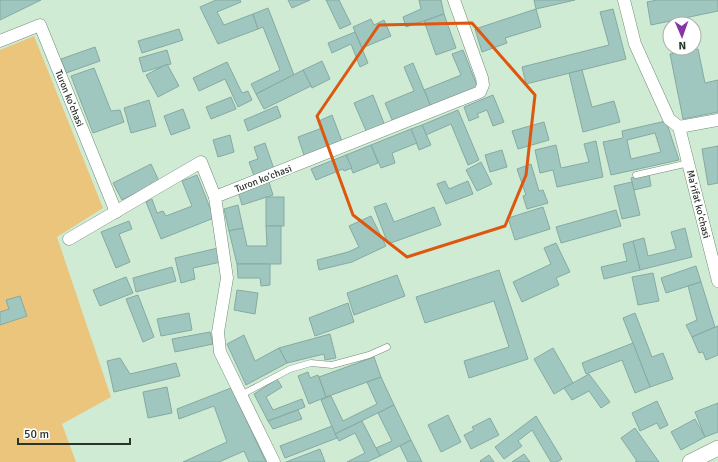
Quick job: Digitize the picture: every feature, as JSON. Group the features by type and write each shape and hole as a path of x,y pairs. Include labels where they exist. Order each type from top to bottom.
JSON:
{"street":[{"name":"Turon koʻchasi","path":"215,197 480,92 483,85 482,78 454,0"},
{"name":"Ma'rifat ko'chasi","path":"624,0 635,44 669,119 679,128 718,281"},
{"name":"Turon ko'chasi","path":"0,41 40,25 116,212"},
{"path":"679,128 718,120"},
{"path":"69,238 201,162 215,197 227,278 218,332 220,352 274,462"},
{"path":"690,462 718,448"}],"lane":[{"path":"636,175 689,163"},
{"path":"241,395 290,368 311,363 332,365 369,355 387,347"}],"highlighted area":[{"path":"472,23 535,95 526,175 505,226 407,257 353,215 317,116 379,25"}],"shaded area":[{"path":"34,36 103,208 57,237 111,397 62,424 76,462 0,462 0,50"}],"building":[{"path":"0,0 41,0 0,20"},
{"path":"216,0 240,0 241,2 217,12 224,25 253,14 258,29 218,44 200,7"},
{"path":"288,0 310,0 292,8"},
{"path":"326,0 339,0 351,24 340,29"},
{"path":"419,0 441,0 444,14 406,27 403,17 421,9"},
{"path":"534,0 575,0 536,9"},
{"path":"657,0 718,0 718,11 694,16 662,16 662,23 651,25 647,2"},
{"path":"268,8 294,75 256,94 251,84 280,70 263,27 258,29 253,14"},
{"path":"536,9 541,27 505,38 507,43 482,52 475,29"},
{"path":"613,9 626,59 526,84 522,67 609,45 600,12"},
{"path":"444,14 456,48 436,55 424,21"},
{"path":"371,19 374,25 384,20 391,36 362,48 353,27"},
{"path":"179,29 183,40 142,53 138,41"},
{"path":"355,32 368,63 360,67 351,44 332,53 328,43"},
{"path":"95,47 100,61 66,73 61,59"},
{"path":"167,50 171,64 143,72 139,58"},
{"path":"463,50 478,88 431,107 424,90 461,75 452,54"},
{"path":"670,56 699,56 705,83 718,80 718,112 683,119"},
{"path":"322,61 330,79 312,88 303,70"},
{"path":"227,62 242,93 248,91 252,100 238,107 225,79 199,91 193,78"},
{"path":"413,63 431,107 393,122 385,103 414,91 404,67"},
{"path":"167,64 179,86 158,97 146,75"},
{"path":"94,68 111,111 120,110 124,122 93,133 71,76"},
{"path":"303,70 311,86 264,109 256,94"},
{"path":"582,70 592,107 614,101 620,122 583,132 569,73"},
{"path":"373,95 385,126 367,133 354,103"},
{"path":"493,95 504,122 493,126 487,110 477,114 479,117 469,121 464,107"},
{"path":"231,97 236,109 211,119 206,107"},
{"path":"149,100 156,126 131,133 124,108"},
{"path":"277,106 281,117 248,131 244,120"},
{"path":"183,109 190,128 171,135 164,116"},
{"path":"458,110 479,160 468,165 451,124 426,135 422,125"},
{"path":"332,115 343,144 305,158 298,137 322,128 319,121"},
{"path":"666,121 679,160 611,175 603,142 623,138 622,131","holes":["655,133 661,152 631,159 627,140"]},
{"path":"544,122 549,140 518,149 512,131"},
{"path":"422,125 431,145 419,150 411,129"},
{"path":"411,129 417,143 392,153 395,163 381,168 371,145"},
{"path":"230,135 234,152 218,157 213,140"},
{"path":"596,141 603,177 557,187 553,170 540,173 535,150 556,145 561,168 589,162 584,144"},
{"path":"265,143 274,169 254,176 249,162 258,159 254,147"},
{"path":"371,145 378,163 353,173 346,155"},
{"path":"718,146 718,183 708,185 702,149"},
{"path":"502,150 507,167 490,172 485,155"},
{"path":"346,155 352,168 344,171 343,169 316,180 311,169"},
{"path":"481,162 492,184 477,191 466,170"},
{"path":"151,164 159,181 122,200 113,183"},
{"path":"531,164 539,191 543,190 548,203 527,209 523,196 526,195 517,169"},
{"path":"649,174 651,186 634,190 631,178"},
{"path":"197,175 214,218 161,239 146,202 152,199 157,213 163,211 166,216 192,206 182,181"},
{"path":"445,181 449,189 468,181 473,194 446,204 437,184"},
{"path":"269,182 273,195 242,205 238,191"},
{"path":"632,182 640,215 622,219 614,186"},
{"path":"266,197 284,197 284,226 266,226"},
{"path":"386,203 394,222 434,207 441,225 388,244 374,207"},
{"path":"238,205 243,228 229,231 224,209"},
{"path":"543,207 550,229 515,240 508,218"},
{"path":"616,210 621,226 561,243 556,227"},
{"path":"371,216 386,246 352,262 319,270 317,260 348,252 359,247 349,226"},
{"path":"129,221 132,229 119,234 130,262 116,268 101,232"},
{"path":"266,226 281,226 281,264 237,264 229,231 243,228 247,246 267,246"},
{"path":"685,228 692,257 640,270 633,241 644,238 648,256 676,249 671,232"},
{"path":"633,241 640,270 604,279 601,267 627,261 623,244"},
{"path":"556,243 570,272 556,278 559,285 522,302 513,282 551,264 544,248"},
{"path":"218,248 221,262 193,268 195,279 181,283 175,258"},
{"path":"237,264 270,264 270,285 261,286 260,278 238,278"},
{"path":"696,266 701,282 666,293 661,278"},
{"path":"172,267 176,281 136,292 133,278"},
{"path":"499,270 528,359 469,378 464,361 509,347 494,301 425,323 416,297"},
{"path":"653,273 659,301 638,305 632,277"},
{"path":"397,275 405,296 354,315 347,293"},
{"path":"126,277 133,293 100,306 93,290"},
{"path":"701,282 715,327 692,337 686,325 697,320 688,286"},
{"path":"237,290 258,293 255,314 234,310"},
{"path":"138,295 154,337 143,342 126,299"},
{"path":"20,296 27,316 0,325 0,312 9,309 6,300"},
{"path":"348,303 354,322 315,336 309,318"},
{"path":"189,313 192,330 161,336 157,319"},
{"path":"635,313 652,357 663,353 673,379 650,387 623,318"},
{"path":"718,326 718,355 706,360 703,352 699,353 692,337"},
{"path":"210,332 213,344 175,352 172,339"},
{"path":"330,334 336,358 325,360 324,354 287,363 279,348"},
{"path":"244,335 255,361 279,348 287,363 246,385 227,344"},
{"path":"633,343 650,387 635,393 622,360 586,374 582,363"},
{"path":"553,348 573,383 554,394 534,359"},
{"path":"374,357 381,377 326,397 319,377"},
{"path":"120,358 130,374 176,363 180,376 114,392 107,361"},
{"path":"308,372 310,378 318,375 326,397 309,404 298,376"},
{"path":"589,374 610,402 601,408 589,391 572,400 564,388"},
{"path":"381,377 394,405 335,434 321,400 331,396 343,421 377,404 367,382"},
{"path":"277,379 282,387 266,397 273,410 302,399 305,407 268,421 254,394"},
{"path":"167,387 172,413 148,418 143,392"},
{"path":"231,388 266,462 249,462 244,451 219,462 183,462 227,442 214,406 179,419 177,409"},
{"path":"657,401 668,425 660,429 657,423 640,431 632,413"},
{"path":"718,403 718,432 705,437 695,412"},
{"path":"394,405 411,440 380,456 376,448 392,441 378,413"},
{"path":"298,410 302,419 273,429 268,421"},
{"path":"448,415 461,442 441,452 428,425"},
{"path":"536,416 562,459 557,462 551,462 532,430 518,441 522,446 504,459 495,447"},
{"path":"490,418 499,435 471,449 464,435 474,430 472,427"},
{"path":"695,419 705,437 681,450 671,432"},
{"path":"362,421 380,456 367,462 347,462 365,453 355,433 339,441 335,434"},
{"path":"332,426 337,438 285,458 280,446"},
{"path":"635,428 659,462 635,462 637,461 621,438"},
{"path":"411,440 422,462 408,462 400,446"},
{"path":"320,449 325,462 286,462"},
{"path":"524,454 530,462 512,462"},
{"path":"489,455 494,462 480,461"}]}
